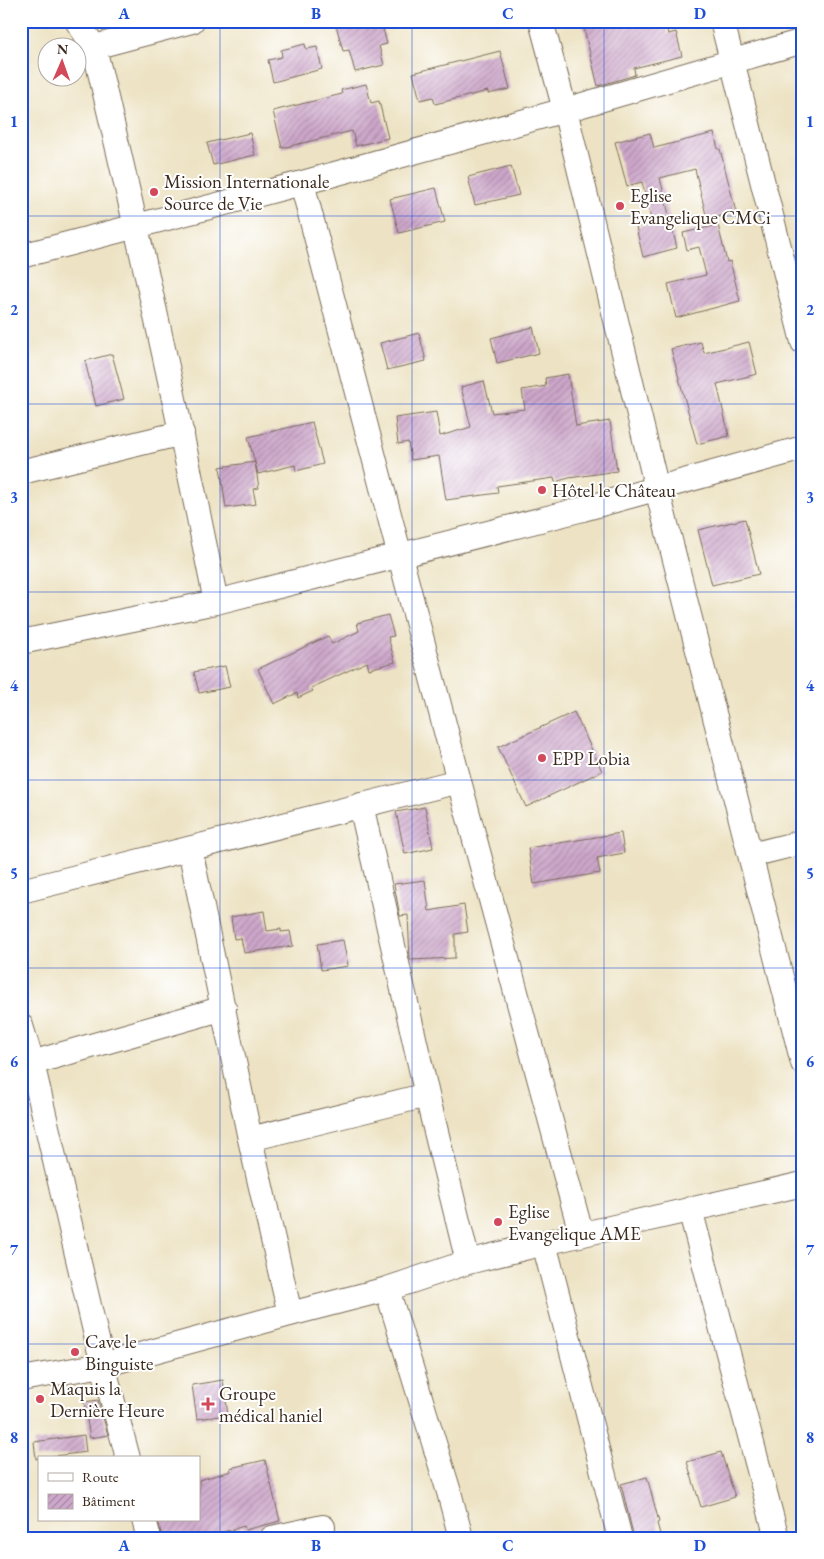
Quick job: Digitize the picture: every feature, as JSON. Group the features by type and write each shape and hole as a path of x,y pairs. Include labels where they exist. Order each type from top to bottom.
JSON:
{"street":[{"path":"77,21 94,46 182,433 216,602"},
{"path":"94,46 192,21"},
{"path":"541,21 657,489 803,1063"},
{"path":"722,21 803,342"},
{"path":"21,256 302,183 803,41"},
{"path":"302,183 580,1233"},
{"path":"21,472 182,433"},
{"path":"21,642 216,602 657,489 803,448"},
{"path":"21,890 459,781"},
{"path":"361,804 427,1095 468,1262"},
{"path":"750,855 803,842"},
{"path":"190,849 250,1140 290,1314"},
{"path":"26,1064 224,1008"},
{"path":"21,1026 26,1064 127,1456"},
{"path":"250,1140 427,1095"},
{"path":"21,1379 103,1365 387,1289 468,1262 580,1233 803,1184"},
{"path":"690,1209 777,1538"},
{"path":"544,1242 620,1538"},
{"path":"387,1289 450,1492 461,1538"},
{"path":"145,1522 149,1538"},
{"path":"272,1538 323,1527"}],"building":[{"path":"335,21 381,21 387,44 379,46 384,65 355,72 349,50 343,51"},
{"path":"599,21 665,21 668,34 676,32 682,56 634,68 635,75 598,86 583,25"},
{"path":"305,44 306,49 317,47 322,69 273,82 268,60 282,57 281,50"},
{"path":"500,51 510,89 488,94 488,91 435,104 433,97 420,100 413,73"},
{"path":"366,84 371,103 379,101 388,138 356,146 352,131 282,148 273,111 342,94 341,90"},
{"path":"250,133 255,155 213,165 207,143"},
{"path":"650,133 654,148 714,133 736,212 707,219 695,169 660,178 677,248 643,257 636,227 652,223 642,182 627,186 615,142"},
{"path":"511,166 519,195 475,205 468,177"},
{"path":"436,188 445,222 399,233 390,199"},
{"path":"718,225 727,262 730,261 740,301 676,318 668,284 706,275 699,247 687,250 683,233"},
{"path":"533,327 539,353 497,363 491,338"},
{"path":"419,333 426,361 387,370 380,343"},
{"path":"701,342 704,353 749,342 757,374 717,384 729,436 697,444 671,349"},
{"path":"112,354 124,399 96,406 85,361"},
{"path":"568,374 576,426 610,421 617,471 555,482 554,478 497,486 498,493 446,500 439,456 411,460 408,442 398,444 395,418 436,412 440,436 471,427 461,387 484,381 492,413 525,409 522,390 546,386 545,378"},
{"path":"312,422 323,464 296,471 295,465 258,474 248,437"},
{"path":"255,462 259,488 253,489 256,504 226,508 220,467"},
{"path":"745,519 759,574 712,585 698,530"},
{"path":"388,615 394,636 388,637 395,662 369,669 367,662 311,688 313,691 298,698 297,693 274,704 258,669 328,636 332,644 359,631 357,623"},
{"path":"225,666 230,687 199,693 194,672"},
{"path":"574,712 602,771 526,807 498,747"},
{"path":"425,807 433,848 405,854 396,812"},
{"path":"621,833 624,853 597,858 600,873 534,884 528,848"},
{"path":"425,880 429,911 464,905 468,932 455,934 455,958 410,960 408,915 400,916 394,884"},
{"path":"264,911 267,931 281,929 281,932 290,931 293,946 244,953 241,938 234,939 231,917"},
{"path":"343,940 348,966 321,970 317,944"},
{"path":"223,1380 228,1415 197,1419 192,1385"},
{"path":"98,1400 108,1435 90,1438 84,1402"},
{"path":"84,1435 86,1452 38,1456 36,1459 34,1442"},
{"path":"721,1452 735,1497 701,1507 687,1462"},
{"path":"265,1460 280,1521 245,1530 244,1526 203,1538 162,1538 158,1522 200,1522 200,1480 231,1471 230,1468"},
{"path":"647,1477 659,1522 657,1523 661,1538 634,1538 621,1484"}],"place":[{"name":"Mission Internationale Source de Vie","path":"154,192"},
{"name":"Eglise Evangelique CMCi","path":"620,206"},
{"name":"Hôtel le Château","path":"542,490"},
{"name":"EPP Lobia","path":"542,758"},
{"name":"Eglise Evangelique AME","path":"498,1222"},
{"name":"Cave le Binguiste","path":"75,1352"},
{"name":"Maquis la Dernière Heure","path":"40,1399"},
{"name":"Groupe médical haniel","path":"208,1404"}]}
